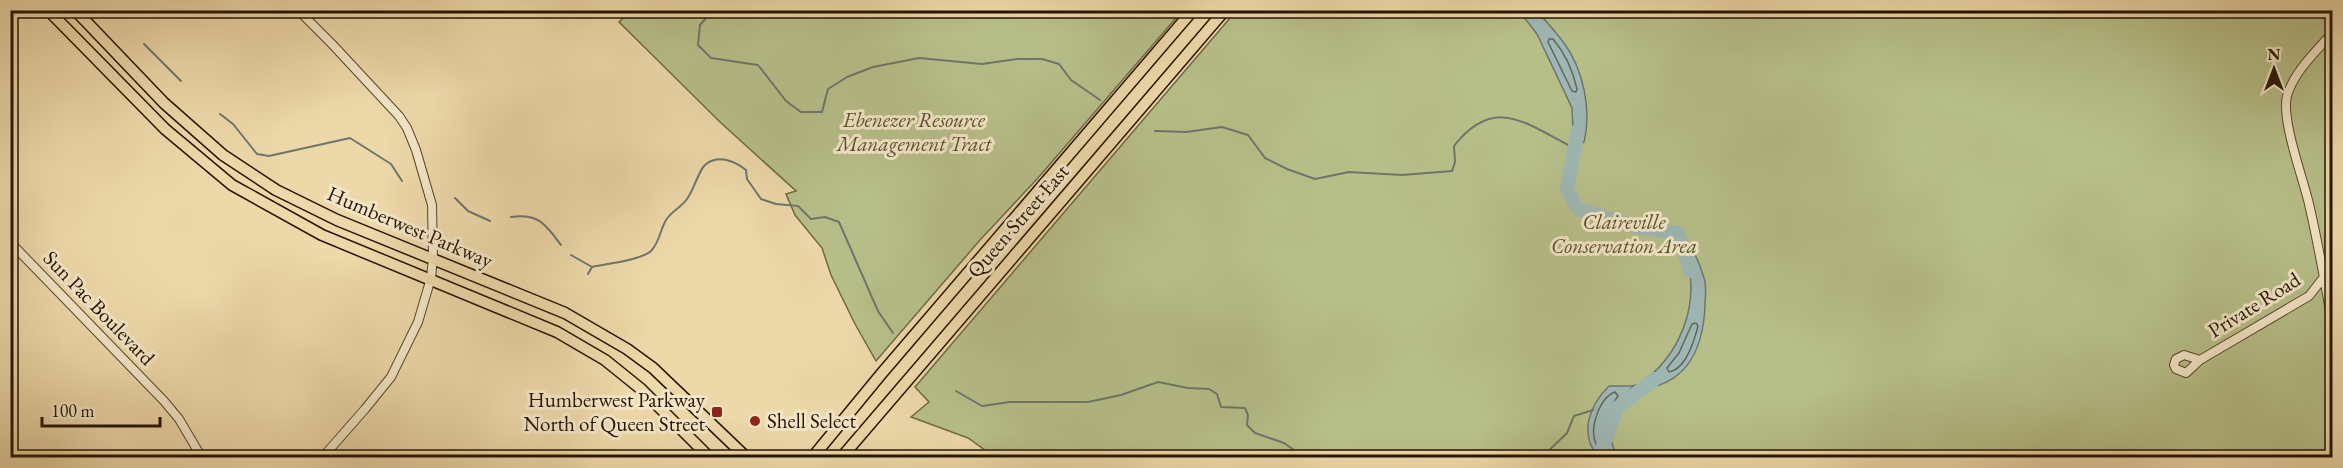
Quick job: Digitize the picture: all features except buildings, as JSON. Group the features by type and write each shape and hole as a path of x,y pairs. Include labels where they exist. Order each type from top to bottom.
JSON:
{"main road":[{"name":"Humberwest Parkway","path":"48,10 165,129 232,185 322,235 557,332 604,360 641,389 710,458"},
{"name":"Humberwest Parkway","path":"75,10 164,103 223,155 276,190 327,215 565,313 653,368 747,458"},
{"name":"Queen Street East","path":"812,458 1193,10"},
{"name":"Queen Street East","path":"841,458 1225,10"}],"street":[{"path":"298,10 399,116 407,128 432,205 433,258 418,322 390,377 365,410 322,458"},
{"name":"Private Road","path":"2332,33 2300,69 2292,83 2287,98 2286,114 2309,204 2332,322"},
{"name":"Sun Pac Boulevard","path":"10,243 164,401 179,419 202,458"},
{"name":"Private Road","path":"2200,360 2309,296 2324,277"}],"green space":[{"name":"Ebenezer Resource Management Tract","path":"630,11 1182,11 876,361 831,275 822,248 795,215 786,194 796,191 720,122 619,22"},
{"name":"Claireville Conservation Area","path":"1236,11 2332,11 2332,457 1183,458 1175,454 1163,454 1159,458 996,458 968,438 911,417 929,402 915,387"}],"water":[{"path":"1519,11 1537,11 1571,53 1581,77 1586,103 1586,130 1584,142 1574,148 1572,108 1537,34"},
{"path":"1672,229 1678,229 1700,265 1706,288 1704,322 1696,350 1690,362 1681,372 1671,380 1657,386 1641,389 1638,385 1653,373 1676,344 1689,310 1690,273 1684,251"},
{"path":"1609,386 1633,386 1621,402 1611,429 1613,448 1619,457 1598,457 1589,439 1589,420 1596,402"}],"waterway":[{"path":"713,10 700,25 698,45 711,58 758,65 786,101 801,112 822,112 828,89 847,77 873,67 919,58 982,64 1017,59 1042,59 1059,64 1071,80 1100,100"},
{"path":"144,44 181,81"},
{"path":"220,114 233,124 257,154 269,156 350,138 391,164 402,181"},
{"path":"1155,131 1186,132 1222,127 1248,135 1265,158 1315,179 1349,172 1402,175 1452,171 1455,162 1454,146 1469,130 1483,121 1497,117 1511,118 1526,123 1574,148"},
{"path":"1578,130 1567,189 1578,209 1636,227 1678,233 1690,271"},
{"path":"571,255 592,267 632,259 651,251 667,219 687,199 704,166 714,160 725,160 746,170 747,179 761,199 776,204 798,206 811,219 825,217 839,222 878,311 893,333"},
{"path":"455,198 468,211 490,221"},
{"path":"511,217 529,217 541,222 561,245"},
{"path":"588,274 592,267"},
{"path":"1606,458 1602,449 1617,408 1655,379"},
{"path":"956,391 982,406 1010,402 1088,402 1121,395 1158,382 1188,388 1209,389 1217,394 1221,407 1245,408 1248,415 1247,425 1255,433 1284,443 1298,453 1317,453 1323,458"},
{"path":"1633,386 1638,385"},
{"path":"1541,458 1567,433 1574,416 1593,410"}],"place":[{"name":"Humberwest Parkway North of Queen Street","path":"717,412"},
{"name":"Shell Select","path":"755,421"}]}
